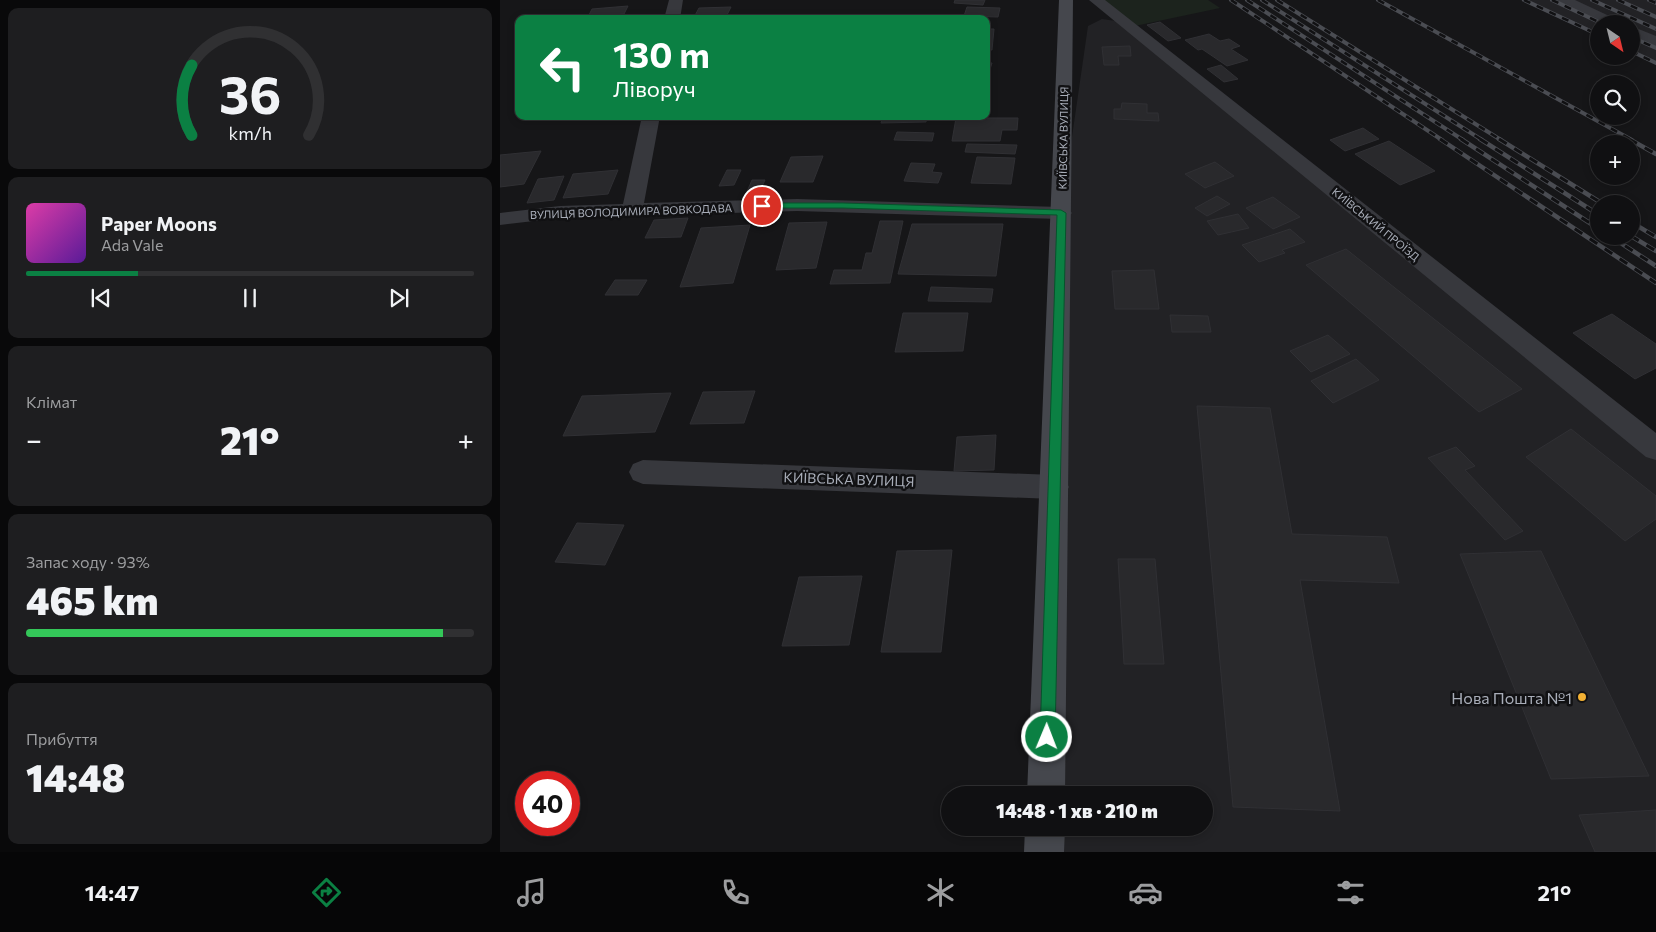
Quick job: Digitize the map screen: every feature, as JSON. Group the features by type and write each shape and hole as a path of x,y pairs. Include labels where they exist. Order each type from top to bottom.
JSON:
{"street":[{"path":"673,15 676,0"},
{"name":"КИЇВСЬКА ВУЛИЦЯ","path":"1046,786 1066,0"},
{"name":"КИЇВСЬКИЙ ПРОЇЗД","path":"1096,0 1656,449"},
{"path":"1563,0 1596,15"},
{"path":"1640,35 1656,42"},
{"path":"632,209 650,120"},
{"name":"ВУЛИЦЯ ВОЛОДИМИРА ВОВКОДАВА","path":"500,219 560,212 632,209 816,206 1061,213"},
{"name":"КИЇВСЬКА ВУЛИЦЯ","path":"644,472 1054,487"},
{"path":"1044,852 1045,836"}],"shaded area":[{"path":"1096,0 1208,0 1220,8 1130,27"},
{"path":"1520,0 1656,0 1656,64 1640,57 1640,15 1590,15 1590,33"},
{"path":"1102,19 1116,21 1656,449 1656,852 1044,852 1045,836 1213,836 1213,786 1046,786 1061,213 1088,26"}],"building":[{"path":"955,0 985,0 983,5 954,3"},
{"path":"628,6 624,14 612,15 589,15 592,9"},
{"path":"731,7 727,15 695,15 699,8"},
{"path":"967,7 1000,8 998,17 990,17 990,15 964,15"},
{"path":"1160,22 1181,38 1168,41 1147,25"},
{"path":"990,29 994,29 992,50 990,50"},
{"path":"1209,34 1220,41 1229,39 1240,46 1231,49 1248,60 1227,66 1202,49 1198,50 1185,40"},
{"path":"1130,46 1131,56 1118,56 1119,65 1104,65 1102,47"},
{"path":"1221,65 1238,79 1224,82 1207,69"},
{"path":"1122,103 1147,104 1147,113 1158,113 1159,121 1114,119 1114,109 1121,109"},
{"path":"1018,118 1017,130 1002,130 1000,141 952,141 956,120"},
{"path":"882,120 926,120 926,122 881,123"},
{"path":"1363,128 1379,139 1345,151 1330,140"},
{"path":"897,132 934,133 932,141 894,140"},
{"path":"1389,141 1435,171 1400,185 1355,154"},
{"path":"967,144 1017,145 1015,154 965,152"},
{"path":"541,151 524,184 500,187 500,155"},
{"path":"823,156 813,182 780,182 791,157"},
{"path":"977,157 1015,158 1011,184 971,183"},
{"path":"1215,162 1234,176 1205,188 1185,174"},
{"path":"911,163 935,164 932,172 942,173 938,183 904,181"},
{"path":"618,170 608,194 563,198 573,174"},
{"path":"727,170 741,170 734,185 719,186"},
{"path":"564,176 554,200 527,203 538,179"},
{"path":"752,180 765,180 759,193 746,194"},
{"path":"1217,196 1230,204 1207,216 1195,208"},
{"path":"1273,197 1300,217 1273,229 1246,208"},
{"path":"1238,214 1249,228 1218,235 1207,221"},
{"path":"688,218 681,237 645,238 654,220"},
{"path":"880,221 903,221 890,283 830,284 834,270 862,270 866,253 872,253"},
{"path":"827,222 816,268 776,270 789,223"},
{"path":"912,224 1003,224 996,276 898,274"},
{"path":"750,225 733,283 680,287 701,228"},
{"path":"1290,229 1305,242 1282,250 1285,253 1259,262 1242,245"},
{"path":"1346,249 1522,389 1479,412 1306,265"},
{"path":"1154,270 1159,309 1115,309 1112,271"},
{"path":"615,280 647,280 638,295 605,295"},
{"path":"931,287 993,289 991,302 928,301"},
{"path":"903,313 968,313 963,351 895,352"},
{"path":"1612,314 1656,344 1656,368 1635,379 1573,333"},
{"path":"1170,315 1208,316 1211,332 1172,332"},
{"path":"1328,335 1350,354 1311,372 1290,351"},
{"path":"1356,359 1379,380 1333,403 1311,381"},
{"path":"755,391 744,423 690,424 703,392"},
{"path":"671,393 655,432 563,436 582,396"},
{"path":"1197,406 1270,408 1292,534 1387,537 1399,583 1300,580 1340,811 1233,807"},
{"path":"1571,429 1656,496 1656,519 1625,541 1526,457"},
{"path":"996,435 994,470 954,471 957,437"},
{"path":"1456,447 1475,466 1465,470 1523,531 1505,540 1428,458"},
{"path":"577,523 624,525 605,565 555,562"},
{"path":"952,550 941,652 881,652 897,551"},
{"path":"1541,551 1649,776 1551,779 1460,554"},
{"path":"1118,559 1155,559 1164,664 1124,664"},
{"path":"862,576 849,645 782,646 799,577"},
{"path":"1656,810 1656,852 1595,852 1579,815"}],"railway":[{"path":"1231,0 1442,140"},
{"path":"1247,0 1463,140"},
{"path":"1262,0 1482,140"},
{"path":"1277,0 1501,140"},
{"path":"1378,0 1623,135"},
{"path":"1524,0 1590,31"},
{"path":"1552,0 1590,18"},
{"path":"1592,0 1656,29"},
{"path":"1618,0 1656,17"},
{"path":"1649,0 1656,3"},
{"path":"1640,41 1656,48"},
{"path":"1640,55 1656,63"},
{"path":"1440,139 1656,283"},
{"path":"1461,139 1590,223"},
{"path":"1480,139 1590,209"},
{"path":"1499,139 1590,196"},
{"path":"1640,145 1656,154"},
{"path":"1640,227 1656,237"},
{"path":"1640,241 1656,251"},
{"path":"1624,245 1656,266"}],"place":[{"name":"Нова Пошта №1","path":"1582,697"}],"route":[{"path":"762,206 843,206 1061,213 1047,737"}]}
